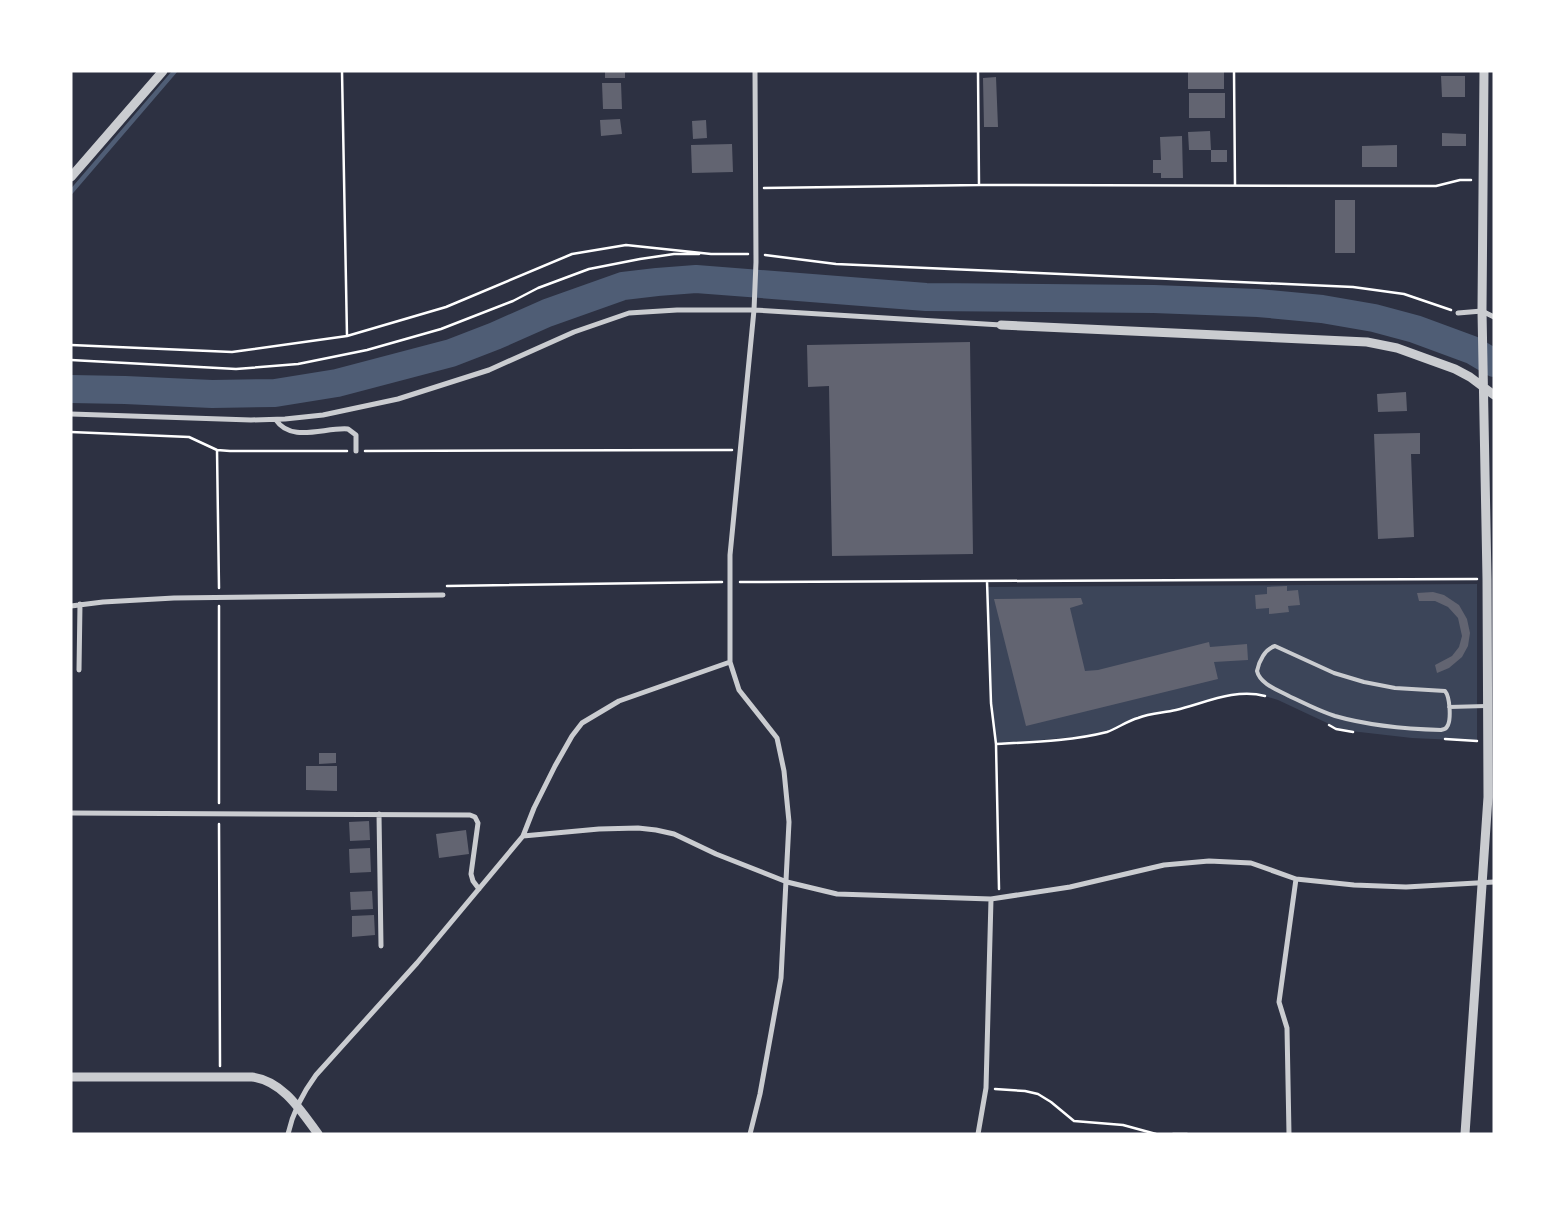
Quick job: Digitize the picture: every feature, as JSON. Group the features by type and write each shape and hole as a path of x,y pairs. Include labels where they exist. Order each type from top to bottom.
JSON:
{"street":[{"path":"71,177 163,71"},
{"path":"750,1134 760,1094 781,978 789,822 784,771 777,738 739,690 730,662 730,582 733,519 754,310 756,262 755,71"},
{"path":"1465,1134 1490,743 1482,323 1484,71"},
{"path":"71,414 232,420 276,420 323,415 407,396 489,370 574,332 629,313 677,310 754,310 1367,342 1397,348 1455,369 1494,395"},
{"path":"1458,313 1482,311 1494,317"},
{"path":"276,420 280,426 292,432 314,432 348,428 356,434 356,451"},
{"path":"71,606 139,599 443,595"},
{"path":"79,670 80,604"},
{"path":"288,1134 296,1104 316,1075 417,963 523,836 534,808 555,766 572,736 582,723 619,701 730,662"},
{"path":"71,813 470,815 475,817 478,823 471,874 473,882 479,889"},
{"path":"379,814 381,946"},
{"path":"523,836 563,834 599,829 638,828 656,830 674,834 716,854 787,882 837,894 991,899 1070,887 1164,865 1209,861 1251,863 1296,879 1354,886 1406,887 1494,882"},
{"path":"1289,1134 1287,1028 1280,1002 1296,879"},
{"path":"978,1134 986,1088 991,899"},
{"path":"71,1077 261,1078 283,1091 296,1104 318,1134"}],"lane":[{"path":"1275,646 1322,668 1364,682 1413,690 1442,690 1447,693 1449,706 1448,724 1446,728 1441,730 1394,728 1368,724 1333,715 1292,697 1261,680 1257,671 1260,661 1268,650 1275,646"},
{"path":"1449,706 1488,706"}],"path":[{"path":"342,71 347,336"},
{"path":"978,71 979,185"},
{"path":"1234,71 1235,185"},
{"path":"756,188 979,185 1436,186 1460,180 1482,181"},
{"path":"71,360 236,368 298,364 366,350 441,330 513,301 538,288 589,270 640,258 674,254 711,254"},
{"path":"71,432 189,437 217,450 230,451 741,450"},
{"path":"217,450 220,1077"},
{"path":"445,586 730,582 1487,579"},
{"path":"986,581 991,703 996,744 999,898"},
{"path":"996,744 1052,740 1100,733 1141,717 1172,711 1229,695 1252,694 1269,697"},
{"path":"1329,725 1336,729 1357,732"},
{"path":"1440,739 1490,743"},
{"path":"986,1088 1038,1094 1074,1121 1115,1124 1156,1134"},
{"path":"1173,1134 1187,1134"}],"shaded area":[{"path":"1477,584 1477,741 1412,738 1342,730 1278,700 1262,695 1229,695 1201,704 1141,717 1108,731 1084,736 996,744 993,723 987,587"}],"building":[{"path":"605,71 625,71 625,78 605,78"},
{"path":"1188,71 1224,71 1224,89 1188,89"},
{"path":"1441,76 1465,76 1465,97 1442,97"},
{"path":"996,77 998,127 984,127 983,78"},
{"path":"602,83 621,83 622,109 603,109"},
{"path":"1189,93 1225,93 1225,118 1189,118"},
{"path":"620,119 622,134 601,136 600,120"},
{"path":"706,120 707,138 693,139 692,121"},
{"path":"1210,131 1211,150 1189,150 1188,132"},
{"path":"1442,133 1466,134 1466,146 1442,146"},
{"path":"1182,136 1183,178 1161,178 1161,173 1153,173 1153,160 1161,160 1160,137"},
{"path":"732,144 733,172 692,173 691,145"},
{"path":"1397,145 1397,167 1362,167 1362,146"},
{"path":"1211,150 1227,150 1227,162 1211,162"},
{"path":"1335,200 1355,200 1355,253 1335,253"},
{"path":"970,342 973,554 832,556 829,386 808,387 807,345"},
{"path":"1406,392 1407,411 1378,412 1377,394"},
{"path":"1420,433 1420,454 1411,454 1414,537 1378,539 1374,434"},
{"path":"1287,586 1287,591 1298,590 1300,605 1288,606 1289,612 1269,614 1269,608 1256,609 1255,595 1267,594 1267,587"},
{"path":"1433,592 1444,595 1459,605 1467,619 1470,633 1468,646 1462,657 1449,668 1437,673 1435,665 1452,656 1459,647 1462,636 1458,618 1448,607 1435,601 1419,601 1417,593"},
{"path":"1081,598 1083,604 1070,608 1085,671 1098,670 1209,642 1210,647 1247,644 1248,660 1214,662 1218,679 1026,726 994,599"},
{"path":"319,753 336,753 336,763 319,764"},
{"path":"306,766 337,766 337,791 306,790"},
{"path":"369,821 370,840 350,841 349,822"},
{"path":"466,830 469,854 439,858 436,834"},
{"path":"370,848 371,872 350,873 349,849"},
{"path":"372,891 373,909 351,910 350,892"},
{"path":"374,915 375,935 352,937 352,916"}],"waterway":[{"path":"71,192 175,71"},
{"path":"71,389 212,394 275,393 337,383 451,353 547,313 623,286 696,279 926,297 1154,299 1258,303 1322,309 1374,318 1415,329 1472,350 1494,363"}]}
